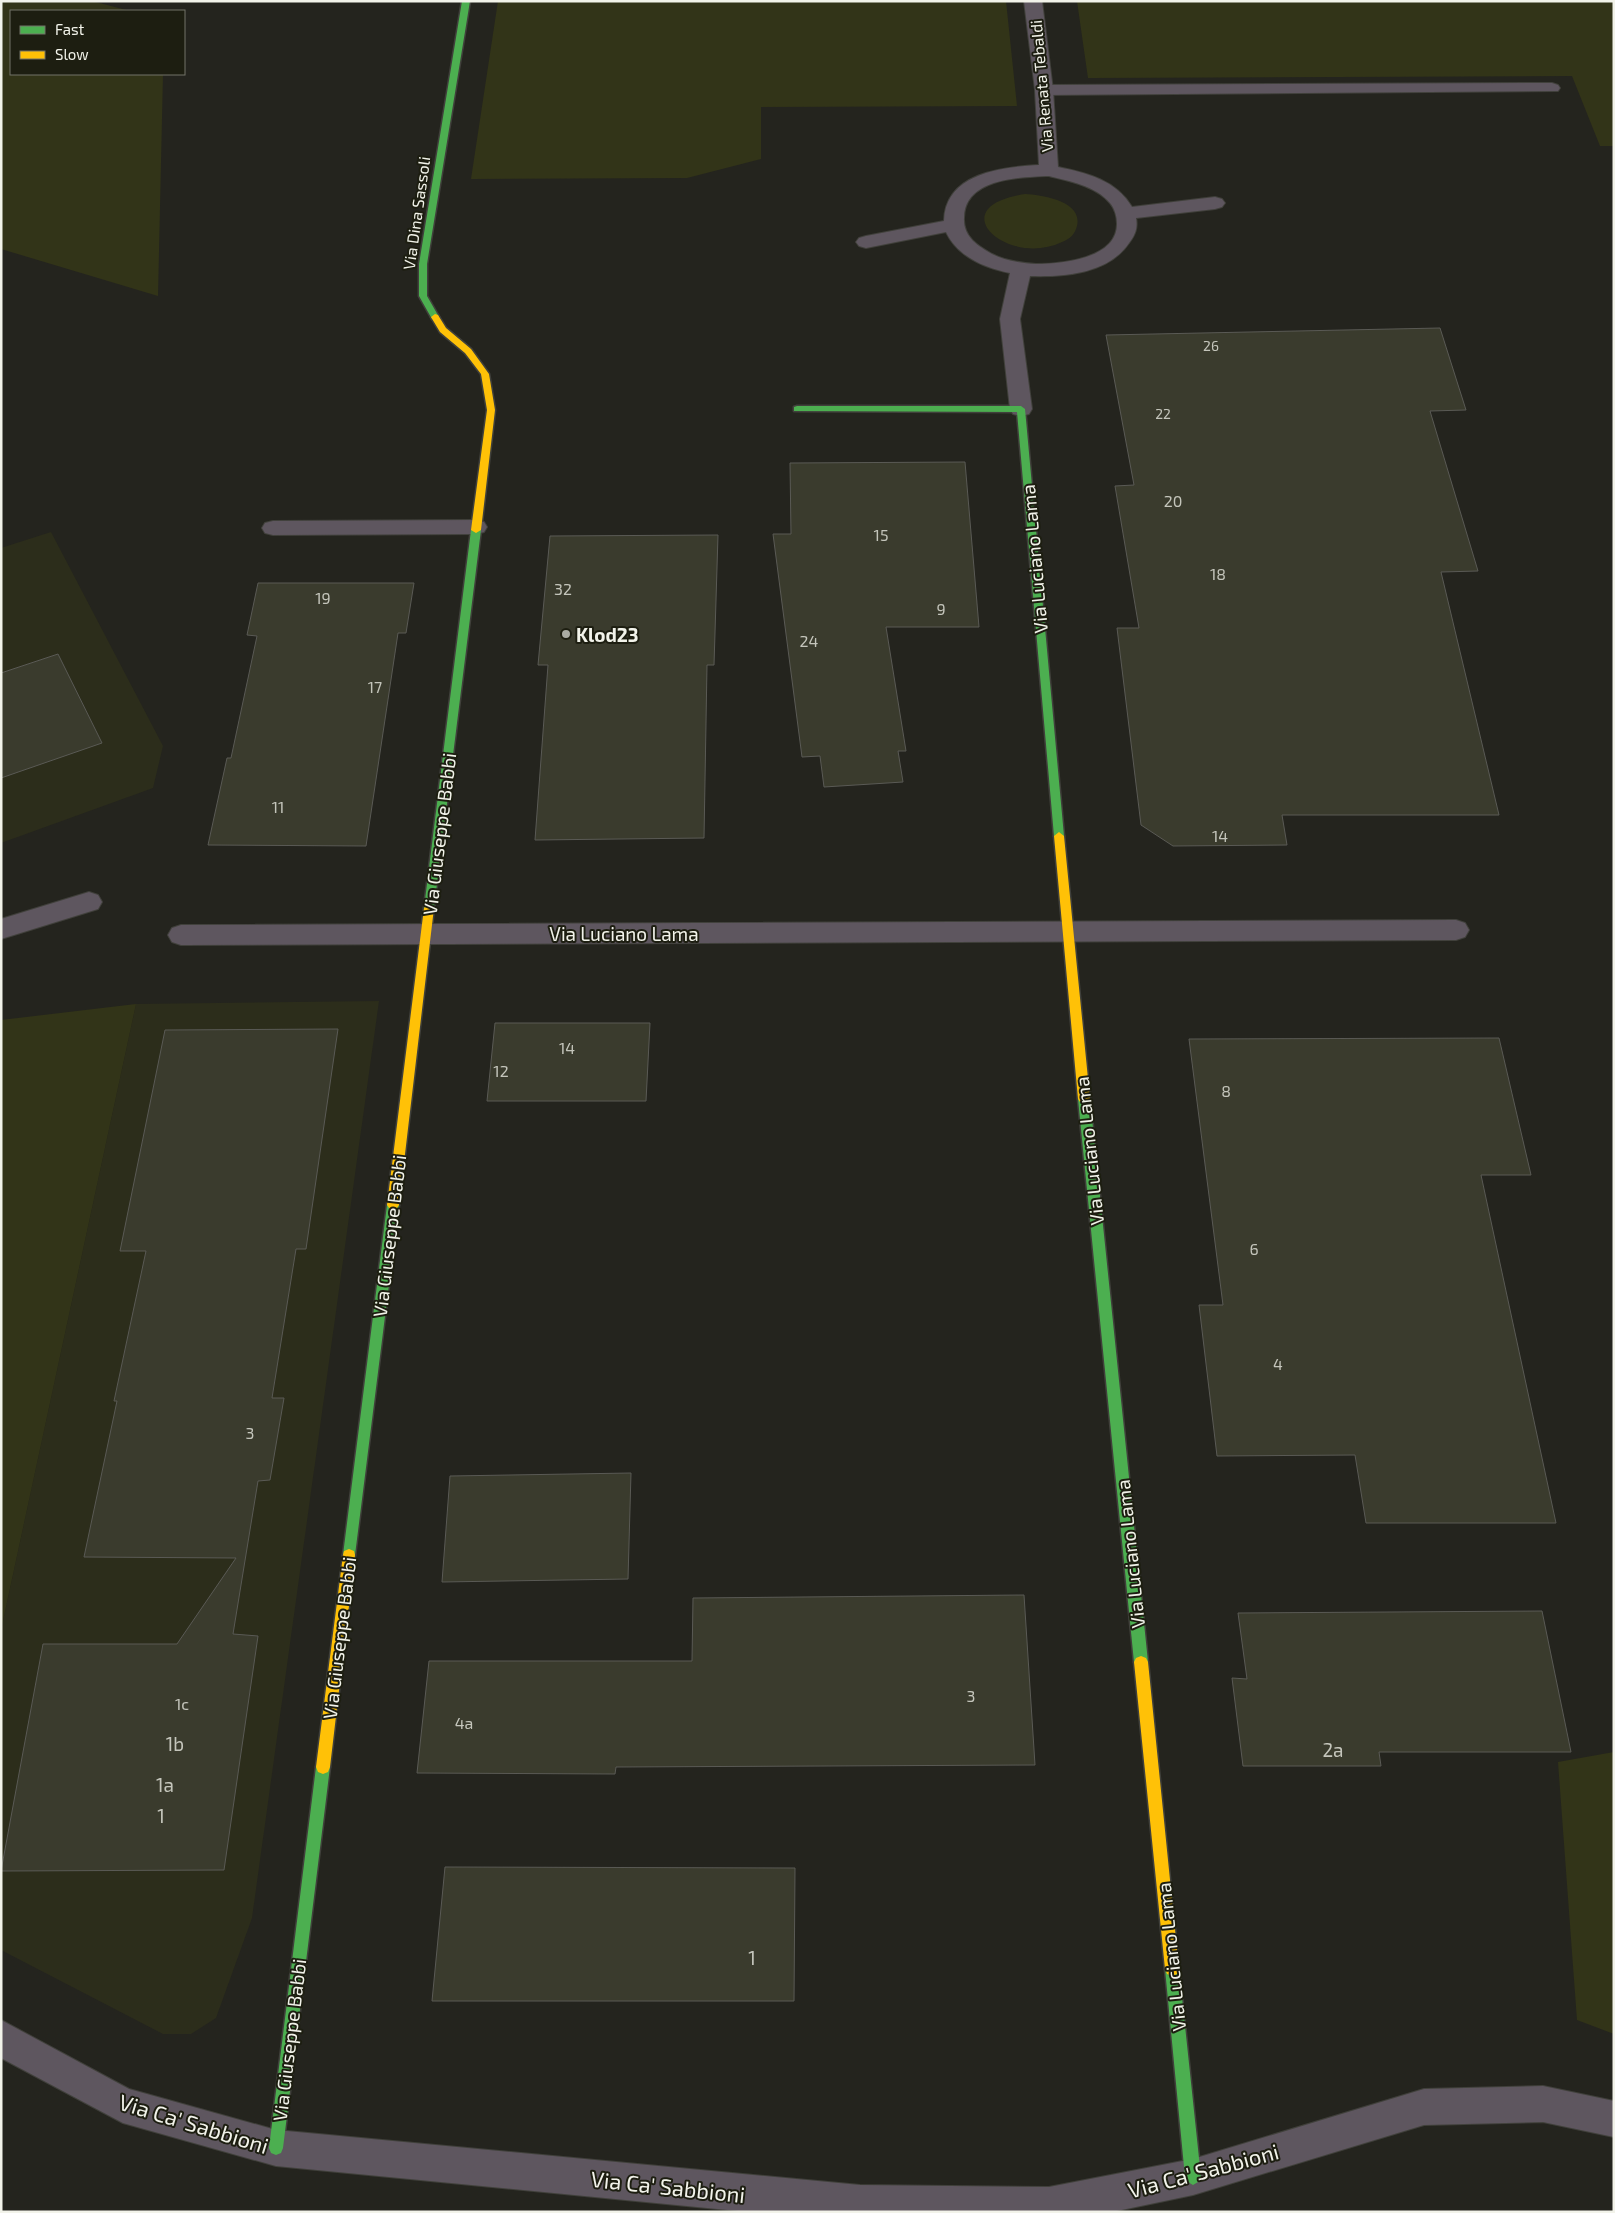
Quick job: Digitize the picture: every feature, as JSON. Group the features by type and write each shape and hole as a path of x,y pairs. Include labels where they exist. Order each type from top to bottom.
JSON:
{"street":[{"name":"Via Dina Sassoli","path":"466,1 423,264 423,296 443,330 468,351 485,374 491,410 476,527"},
{"name":"Via Renata Tebaldi","path":"1033,1 1044,90 1049,170"},
{"path":"1049,170 1084,178 1112,193 1127,213 1127,233 1114,251 1088,265 1056,271 1021,269 996,263 975,252 960,239 953,225 954,206 967,190 989,177 1018,171 1049,170"},
{"path":"1127,213 1215,203"},
{"path":"866,242 953,225"},
{"path":"798,409 1020,409 1010,319 1021,269"},
{"name":"Via Luciano Lama","path":"1020,409 1067,931 1193,2177"},
{"path":"273,528 476,527"},
{"name":"Via Giuseppe Babbi","path":"276,2148 476,527"},
{"path":"1,929 89,902"},
{"name":"Via Luciano Lama","path":"181,935 1456,930"},
{"name":"Via Ca' Sabbioni","path":"1,2038 123,2105 276,2148 860,2204 1049,2206 1193,2177 1424,2107 1543,2104 1614,2119"}],"lane":[{"path":"1044,90 1552,88"}],"shaded area":[{"path":"1,1 92,1 126,10 10,10 10,75 163,75 158,296 1,249"},
{"path":"498,1 1006,1 1017,106 761,107 761,159 687,178 471,179"},
{"path":"1077,1 1614,1 1614,146 1600,146 1572,76 1088,78"},
{"path":"1025,194 1051,198 1068,205 1077,217 1077,226 1072,236 1062,242 1041,248 1021,247 1004,242 991,233 985,222 987,211 1000,201"},
{"path":"51,532 163,746 153,788 1,843 1,548"},
{"path":"379,1001 252,1918 216,2018 191,2034 163,2034 1,1950 1,1630 136,1004"},
{"path":"136,1004 1,1630 1,1020"},
{"path":"1614,1752 1614,2034 1577,2020 1558,1762"}],"building":[{"path":"1440,328 1466,410 1430,411 1478,571 1441,572 1499,815 1282,815 1287,845 1173,846 1141,825 1117,628 1139,628 1115,486 1134,485 1106,335"},
{"path":"965,462 979,627 886,627 906,751 898,751 903,782 824,787 820,756 802,757 773,534 791,534 790,463"},
{"path":"718,535 714,665 707,665 704,838 535,840 548,665 538,665 550,536"},
{"path":"258,583 414,583 406,633 398,633 366,846 208,845 227,758 231,758 257,636 247,635"},
{"path":"58,654 102,743 1,778 1,673"},
{"path":"495,1023 650,1023 646,1101 487,1101"},
{"path":"338,1029 306,1249 296,1249 272,1398 284,1398 270,1480 258,1481 233,1634 258,1636 224,1870 1,1871 43,1644 177,1644 236,1558 84,1557 117,1401 114,1401 146,1251 120,1251 165,1030"},
{"path":"1499,1038 1531,1175 1481,1175 1556,1523 1366,1523 1355,1455 1217,1456 1199,1305 1223,1305 1189,1039"},
{"path":"631,1473 628,1579 442,1582 450,1476"},
{"path":"1024,1595 1035,1765 616,1767 615,1774 417,1773 429,1661 692,1661 693,1598"},
{"path":"1542,1611 1571,1752 1379,1752 1381,1766 1243,1766 1232,1678 1247,1679 1238,1613"},
{"path":"445,1867 795,1868 794,2001 432,2001"}],"traffic: fast":[{"path":"435,317 423,296 423,264 466,1"},
{"path":"797,409 1021,409 1059,836"},
{"path":"429,908 476,530"},
{"path":"1084,1099 1141,1662"},
{"path":"349,1555 393,1205"},
{"path":"276,2148 323,1767"},
{"path":"1172,1969 1193,2177"}],"traffic: slow":[{"path":"435,317 443,330 468,351 485,374 491,410 476,530"},
{"path":"1059,836 1084,1099"},
{"path":"393,1205 429,908"},
{"path":"323,1767 349,1555"},
{"path":"1141,1662 1172,1969"}],"place":[{"name":"Klod23","path":"566,634"}]}
